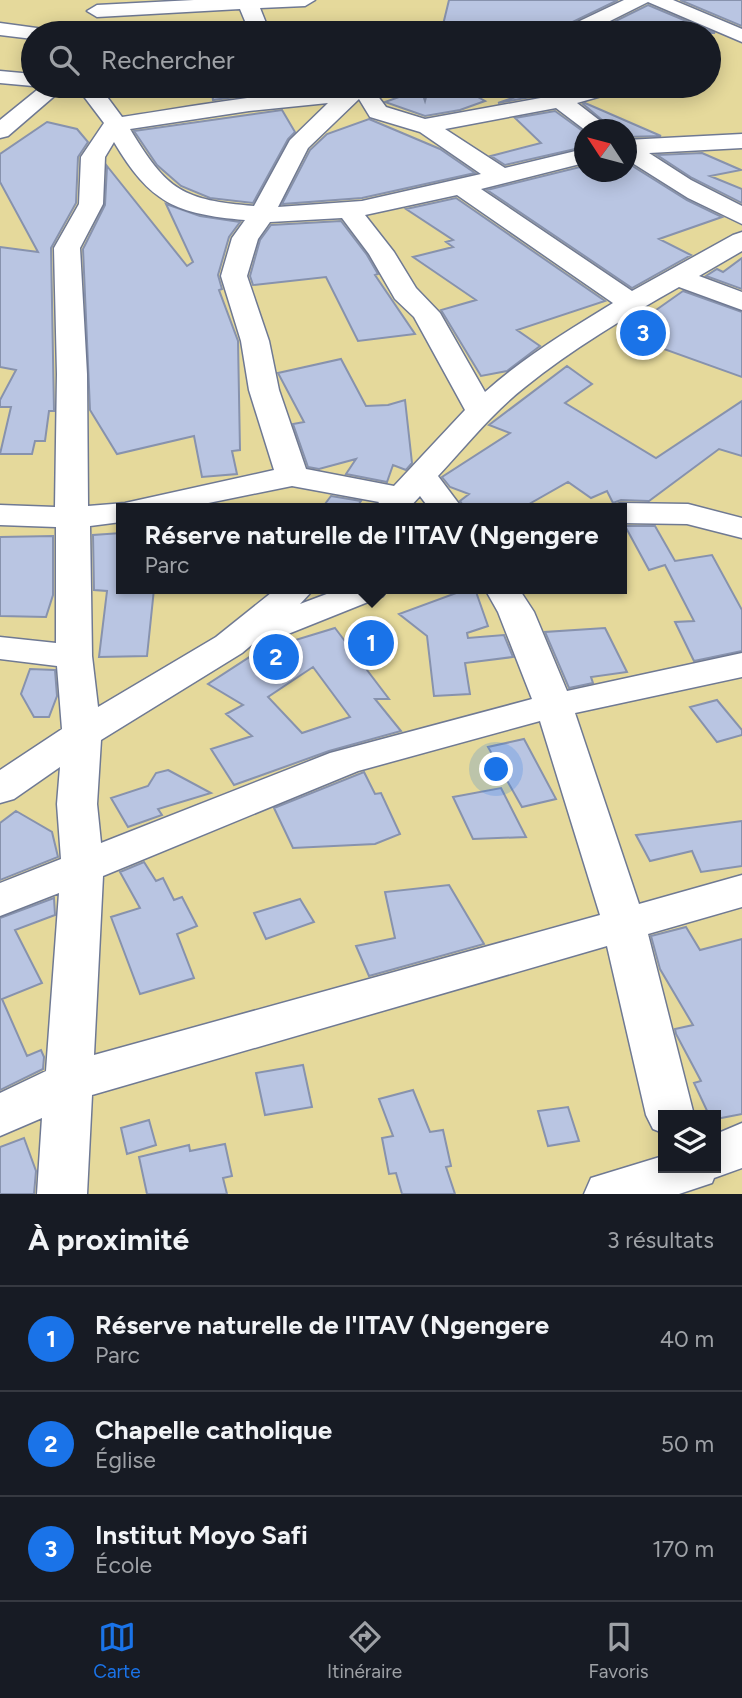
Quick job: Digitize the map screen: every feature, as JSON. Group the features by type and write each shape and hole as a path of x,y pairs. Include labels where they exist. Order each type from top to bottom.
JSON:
{"street":[{"path":"93,21 100,5 248,4 305,0"},
{"path":"595,21 640,0"},
{"path":"656,0 705,21"},
{"path":"248,4 255,21"},
{"path":"721,28 742,37"},
{"path":"0,29 21,31"},
{"path":"721,43 742,37"},
{"path":"0,77 21,79"},
{"path":"0,131 40,98"},
{"path":"100,98 114,125 158,186 194,206 261,217 304,217 349,211 462,187 574,158"},
{"path":"62,1194 82,866 77,804 82,734 74,656 73,518 70,495 72,374 67,248 91,204 93,158 114,125 248,104 307,98"},
{"path":"292,476 264,390 255,341 234,276 246,238 261,217 298,145 351,98"},
{"path":"363,98 378,112 424,125 502,176"},
{"path":"424,125 570,98"},
{"path":"560,101 585,119"},
{"path":"637,146 742,141"},
{"path":"637,155 692,193 742,216"},
{"path":"462,187 631,303"},
{"path":"349,211 381,252 405,293 426,313 481,411"},
{"path":"405,494 481,411 514,381 631,303 742,240"},
{"path":"676,276 742,302"},
{"path":"162,503 292,476 405,494 431,503"},
{"path":"0,515 73,518 116,513"},
{"path":"627,513 688,514 742,528"},
{"path":"0,789 82,734 229,645 291,594"},
{"path":"229,645 358,594"},
{"path":"505,594 516,612 554,706 624,923 669,1110"},
{"path":"0,648 74,656"},
{"path":"0,900 344,762 402,743 742,665"},
{"path":"0,1116 68,1082 742,891"},
{"path":"721,1156 742,1144"},
{"path":"609,1194 687,1173"}],"shaded area":[{"path":"0,0 742,0 742,1194 0,1194"}],"building":[{"path":"449,0 618,0 574,21 444,21"},
{"path":"680,0 742,0 742,26"},
{"path":"648,5 686,21 615,21"},
{"path":"396,98 424,98 425,101 426,98 480,98 485,101 460,110 425,116 385,102"},
{"path":"513,98 525,98 498,103"},
{"path":"585,103 622,119 601,119 583,104"},
{"path":"282,110 295,132 288,139 253,203 210,198 181,186 157,165 134,131"},
{"path":"555,111 574,125 574,149 505,165 491,156 541,143 515,118"},
{"path":"369,119 440,149 475,173 362,198 282,204 310,150 327,134"},
{"path":"47,122 77,129 88,142 78,157 76,203 51,248 54,411 49,411 45,441 35,441 32,454 0,454 11,407 0,407 0,400 16,370 0,367 0,247 38,252 0,182 0,154"},
{"path":"637,126 661,136 637,137"},
{"path":"702,153 741,170 710,176 742,189 742,203 692,178 657,155"},
{"path":"107,166 187,266 193,262 166,204 200,216 240,222 229,237 218,275 222,289 219,290 238,341 240,450 232,451 237,474 202,477 194,436 117,454 90,410 83,249 105,205"},
{"path":"574,168 574,182 637,182 637,169 687,200 722,217 659,239 691,255 632,288 487,190"},
{"path":"456,198 605,301 517,330 540,346 507,371 481,376 441,310 476,300 413,257 453,247 446,242 453,240 406,209"},
{"path":"341,221 367,255 378,274 375,275 415,334 358,341 326,277 253,285 250,276 260,240 271,225"},
{"path":"742,258 742,289 706,276 717,269 723,272"},
{"path":"683,291 742,312 742,377 622,334"},
{"path":"341,359 366,406 388,405 405,400 412,463 406,470 393,465 387,482 346,474 356,459 319,469 308,467 293,424 304,422 278,373"},
{"path":"567,366 592,384 565,403 656,458 742,401 742,456 719,449 649,501 621,500 613,503 607,491 591,498 568,482 531,503 461,503 460,501 469,494 450,487 442,477 510,433 489,425"},
{"path":"331,496 361,501 360,503 326,503"},
{"path":"627,526 655,526 675,561 712,555 742,610 742,651 694,661 675,622 694,621 665,565 649,570"},
{"path":"116,533 116,594 153,594 147,656 99,657 107,591 94,590 93,535"},
{"path":"53,536 53,595 46,617 0,616 0,537"},
{"path":"453,594 477,594 488,626 467,633 468,638 504,635 513,657 465,663 470,694 434,696 427,636 399,614"},
{"path":"335,628 389,699 375,699 401,731 329,751 234,785 211,749 252,736 226,714 243,705 208,684 271,643 276,646","holes":["313,667 350,717 302,733 268,697"]},
{"path":"605,628 627,672 591,677 593,683 569,688 545,632"},
{"path":"30,669 55,670 57,696 49,717 34,717 21,694"},
{"path":"717,700 742,730 742,735 717,742 690,707"},
{"path":"524,739 556,799 522,807 488,747"},
{"path":"168,770 211,793 158,809 162,815 128,827 111,798 148,786 156,773"},
{"path":"364,772 375,794 381,793 400,834 375,844 293,848 274,808"},
{"path":"501,788 526,837 473,839 453,797"},
{"path":"16,811 52,832 58,857 0,880 0,823"},
{"path":"742,821 742,866 701,872 692,851 650,861 636,835"},
{"path":"144,862 156,881 163,878 174,900 182,897 197,926 177,934 194,978 140,994 111,917 140,908 120,872"},
{"path":"449,885 484,944 369,976 356,946 395,938 385,892"},
{"path":"54,898 55,915 15,930 42,983 2,999 27,1056 41,1050 44,1057 43,1069 0,1090 0,918"},
{"path":"300,899 314,922 266,939 254,913"},
{"path":"686,927 700,950 742,939 742,1114 721,1118 721,1110 707,1110 694,1083 701,1081 675,1029 693,1025 660,969 651,936"},
{"path":"303,1065 312,1107 265,1115 256,1073"},
{"path":"413,1090 430,1132 443,1130 451,1166 446,1167 455,1194 402,1194 396,1173 389,1174 382,1138 393,1136 379,1099"},
{"path":"568,1107 579,1141 548,1146 538,1111"},
{"path":"149,1120 156,1145 127,1154 121,1128"},
{"path":"24,1138 36,1171 34,1194 0,1194 0,1147"},
{"path":"225,1144 232,1176 223,1178 227,1194 147,1194 139,1157 189,1145 190,1151"}],"place":[{"name":"Institut Moyo Safi","path":"643,333"},
{"name":"Réserve naturelle de l'ITAV (Ngengere","path":"371,643"},
{"name":"Chapelle catholique","path":"276,657"}]}
